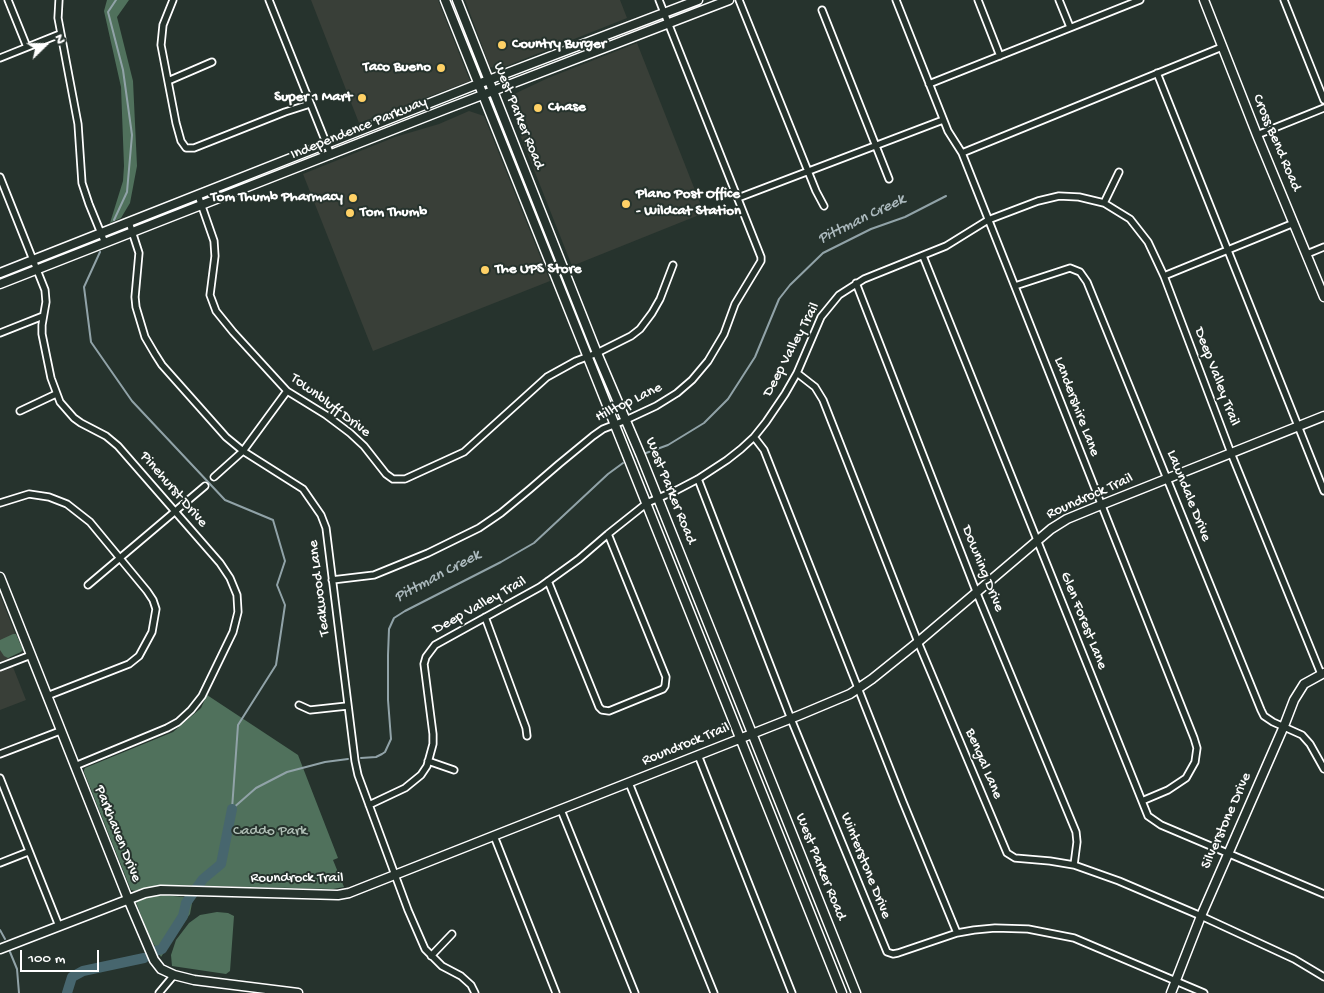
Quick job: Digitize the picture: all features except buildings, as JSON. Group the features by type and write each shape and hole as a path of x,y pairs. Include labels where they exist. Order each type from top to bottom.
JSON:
{"main road":[{"name":"Independence Parkway","path":"0,272 478,84 698,0"},
{"name":"Independence Parkway","path":"0,284 729,0"},
{"name":"Cross Bend Road","path":"1204,0 1257,136 1324,297"},
{"name":"West Parker Road","path":"450,1 490,80 597,353 658,499 856,993"},
{"name":"West Parker Road","path":"450,1 482,95 842,993"},
{"path":"573,48 578,59"},
{"path":"399,116 403,126"},
{"path":"516,178 527,173"},
{"path":"541,241 552,236"},
{"path":"564,298 575,294"},
{"name":"Roundrock Trail","path":"0,950 128,899 161,890 338,895 350,893 698,756 838,699 858,688 918,642 1037,540 1067,520 1324,416"},
{"name":"Parkhaven Drive","path":"0,576 60,731 154,960 161,969 174,975 194,980 298,993"},
{"name":"Silverstone Drive","path":"1171,993 1201,916 1299,690 1311,679 1323,673"}],"street":[{"path":"8,0 27,47"},
{"path":"59,0 58,18 60,34 78,124 82,183 105,243"},
{"path":"173,0 162,31 161,45 176,123 181,141 186,148 194,148 310,104"},
{"path":"269,0 331,155"},
{"name":"Hilltop Lane","path":"332,580 374,575 428,553 479,528 502,513 592,436 668,399 692,380 708,361 724,334 736,304 761,257 659,0"},
{"path":"739,0 816,191 824,206"},
{"name":"Landershire Lane","path":"896,0 944,120 952,138 962,152 1194,738 1196,762 1186,778 1177,785 1142,801"},
{"path":"978,0 1000,56"},
{"path":"1059,0 1070,27"},
{"path":"929,84 1140,0"},
{"path":"1284,0 1324,100"},
{"path":"822,10 889,179"},
{"path":"0,58 60,34"},
{"path":"962,152 1222,47"},
{"path":"168,81 212,62"},
{"path":"1157,73 1324,491"},
{"path":"1257,136 1324,108"},
{"path":"738,198 876,144 944,120"},
{"path":"1104,203 1119,172"},
{"name":"Pinehurst Drive","path":"0,177 46,295 42,325 44,342 56,394 60,402 74,418 112,440 220,563 230,578 237,595 236,619 232,632 202,696 184,717 159,732 75,766"},
{"name":"Townbluff Drive","path":"198,195 214,241 215,256 210,295 216,310 233,332 287,391 326,415 350,433 364,446 386,474 393,479 405,479 464,452 547,377 562,368 631,336 647,322 660,299 673,265"},
{"name":"Deep Valley Trail","path":"369,805 393,795 414,782 421,775 428,761 433,744 433,734 424,664 426,657 435,645 526,596 579,559 647,503 698,479 727,460 754,437 776,409 797,373 821,317 834,300 856,284 874,274 946,246 988,220 1038,201 1059,196 1079,197 1104,203 1130,220 1142,233 1154,254 1231,453 1323,673"},
{"name":"Teakwood Lane","path":"128,222 140,258 136,280 136,307 145,337 162,365 226,437 298,486 312,501 321,515 326,528 355,761 369,805 418,937 431,956 442,966 461,976 475,993"},
{"path":"1164,276 1294,223"},
{"path":"1307,254 1324,247"},
{"name":"Glen Forest Lane","path":"923,256 1148,816 1153,821 1324,894"},
{"name":"Lawndale Drive","path":"1015,286 1066,269 1075,269 1080,272 1089,287 1261,710 1264,716 1273,722 1302,735 1310,744 1324,769"},
{"name":"Downing Drive","path":"856,284 976,591 1076,832 1078,842 1074,865"},
{"path":"0,333 44,316"},
{"name":"Bengal Lane","path":"797,373 816,387 823,400 918,642 1006,853 1015,858 1074,865 1119,881 1201,916 1294,960 1324,977"},
{"path":"214,477 243,450 287,391"},
{"path":"20,411 56,394"},
{"path":"754,437 764,450 957,933"},
{"name":"Winterstone Drive","path":"698,479 791,718 887,952 898,953 957,933 974,930 1028,929 1059,934 1101,949 1204,993"},
{"path":"88,585 204,486"},
{"path":"0,503 29,494 49,497 66,504 90,522 153,600 156,609 155,620 140,656 129,664 47,696"},
{"path":"548,581 599,707 602,710 609,711 663,689 666,677 608,534"},
{"path":"485,617 526,728 527,736"},
{"path":"0,667 31,654"},
{"path":"299,705 310,710 348,706"},
{"path":"0,754 60,731"},
{"path":"698,756 792,993"},
{"path":"428,761 454,770"},
{"path":"0,778 59,926"},
{"path":"629,783 714,993"},
{"path":"561,810 635,993"},
{"path":"494,836 556,993"},
{"path":"0,862 28,852"},
{"path":"431,956 452,934"},
{"path":"159,993 174,975"}],"shaded area":[{"path":"311,0 438,0 470,81 359,123"},
{"path":"465,0 620,0 627,18 499,69 490,67"},
{"path":"637,43 704,213 572,266 521,137 510,96 548,78"},
{"path":"469,111 484,116 550,281 373,351 303,174 395,137 439,124"},
{"path":"0,595 22,651 9,657 26,700 0,710"}],"green space":[{"path":"107,0 129,0 117,17 133,81 137,166 130,203 121,218 110,223 123,181 124,166 121,87 104,11"},
{"path":"16,634 23,650 8,658 0,650 0,640"},
{"name":"Caddo Park","path":"207,695 298,755 338,858 333,860 344,887 333,889 158,885 135,891 131,890 84,770 173,732 201,708"},
{"path":"163,895 193,898 190,914 161,957 148,934 136,902 149,897"},
{"path":"217,912 228,913 234,916 230,971 226,974 172,966 171,955 176,940 189,923 200,915"}],"waterway":[{"path":"114,220 127,192 132,135 123,70 108,12 116,0"},
{"name":"Pittman Creek","path":"646,453 668,445 704,423 728,399 755,357 779,299 790,285 823,253 871,229 905,217 946,196"},
{"path":"100,252 84,287 91,342 132,401 225,500 273,520 285,561 277,585 285,605 276,665 238,725 232,809"},
{"name":"Pittman Creek","path":"361,758 376,757 382,754 385,752 391,739 388,700 388,655 389,629 394,618 534,543 608,474 623,463"},
{"name":"Pittman Creek","path":"232,809 256,788 287,772 325,762 348,759"},
{"name":"Pittman Creek","path":"156,951 162,949 183,916 186,903 203,879 221,864 232,809"},
{"path":"0,930 5,939"},
{"path":"10,952 17,969 19,993"},
{"name":"Pittman Creek","path":"67,993 72,977 83,971 144,958"}],"place":[{"name":"Country Burger","path":"502,45"},
{"name":"Taco Bueno","path":"441,68"},
{"name":"Super 1 Mart","path":"362,98"},
{"name":"Chase","path":"538,108"},
{"name":"Tom Thumb Pharmacy","path":"353,198"},
{"name":"Plano Post Office - Wildcat Station","path":"626,204"},
{"name":"Tom Thumb","path":"350,213"},
{"name":"The UPS Store","path":"485,270"}]}
